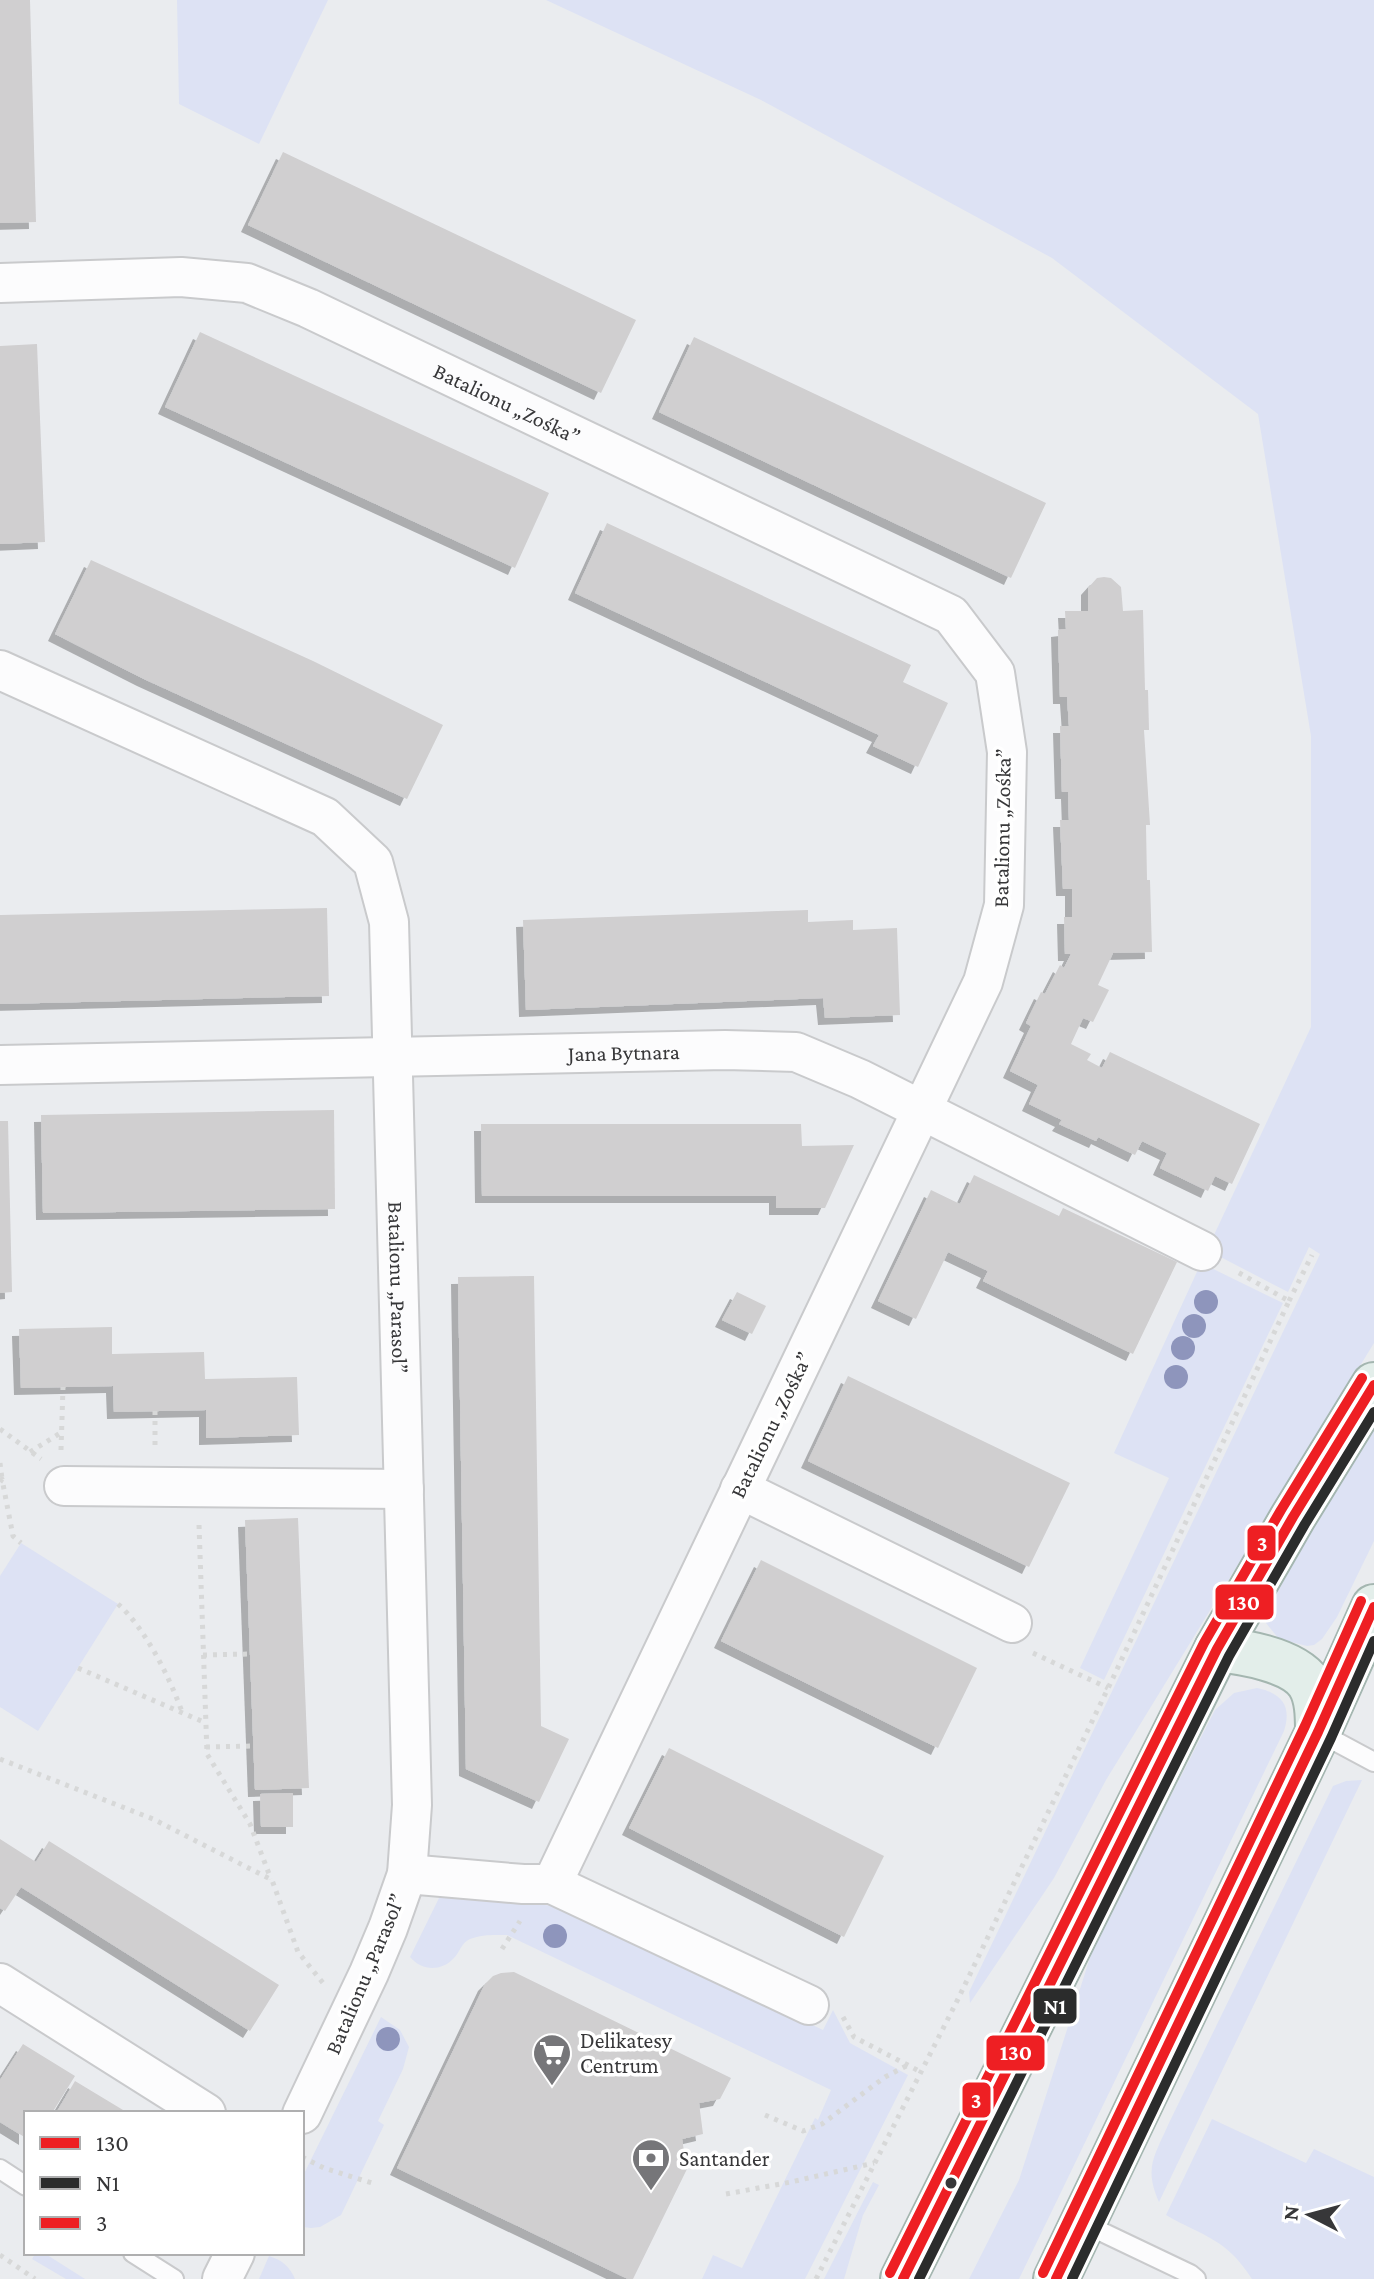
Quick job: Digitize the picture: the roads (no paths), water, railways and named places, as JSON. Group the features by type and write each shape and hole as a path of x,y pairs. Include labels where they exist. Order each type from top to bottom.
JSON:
{"main road":[{"path":"903,2279 1217,1649 1374,1385"},
{"path":"1056,2279 1318,1732 1374,1607"},
{"path":"1217,1649 1241,1651 1296,1671 1308,1682 1315,1695 1318,1732"}],"street":[{"name":"Batalionu „Zośka”","path":"0,283 181,277 247,283 308,308 951,615 995,673 1007,752 1004,905 983,982 552,1884"},
{"name":"Batalionu „Parasol”","path":"0,670 325,817 373,862 389,922 412,1805 407,1874 388,1928 303,2111"},
{"name":"Jana Bytnara","path":"0,1065 725,1050 796,1052 922,1109 1202,1251"},
{"path":"62,1478 198,1488 404,1489"},
{"path":"740,1489 1012,1623"},
{"path":"407,1874 552,1884 809,2005"},
{"path":"0,1983 203,2111"},
{"path":"222,2279 234,2255"}],"lane":[{"path":"1318,1732 1374,1762"},
{"path":"0,2169 24,2185"},
{"path":"1083,2223 1196,2279"},
{"path":"136,2255 174,2279"}],"place":[{"name":"Delikatesy Centrum","path":"552,2087"},
{"name":"Santander","path":"651,2192"}]}
